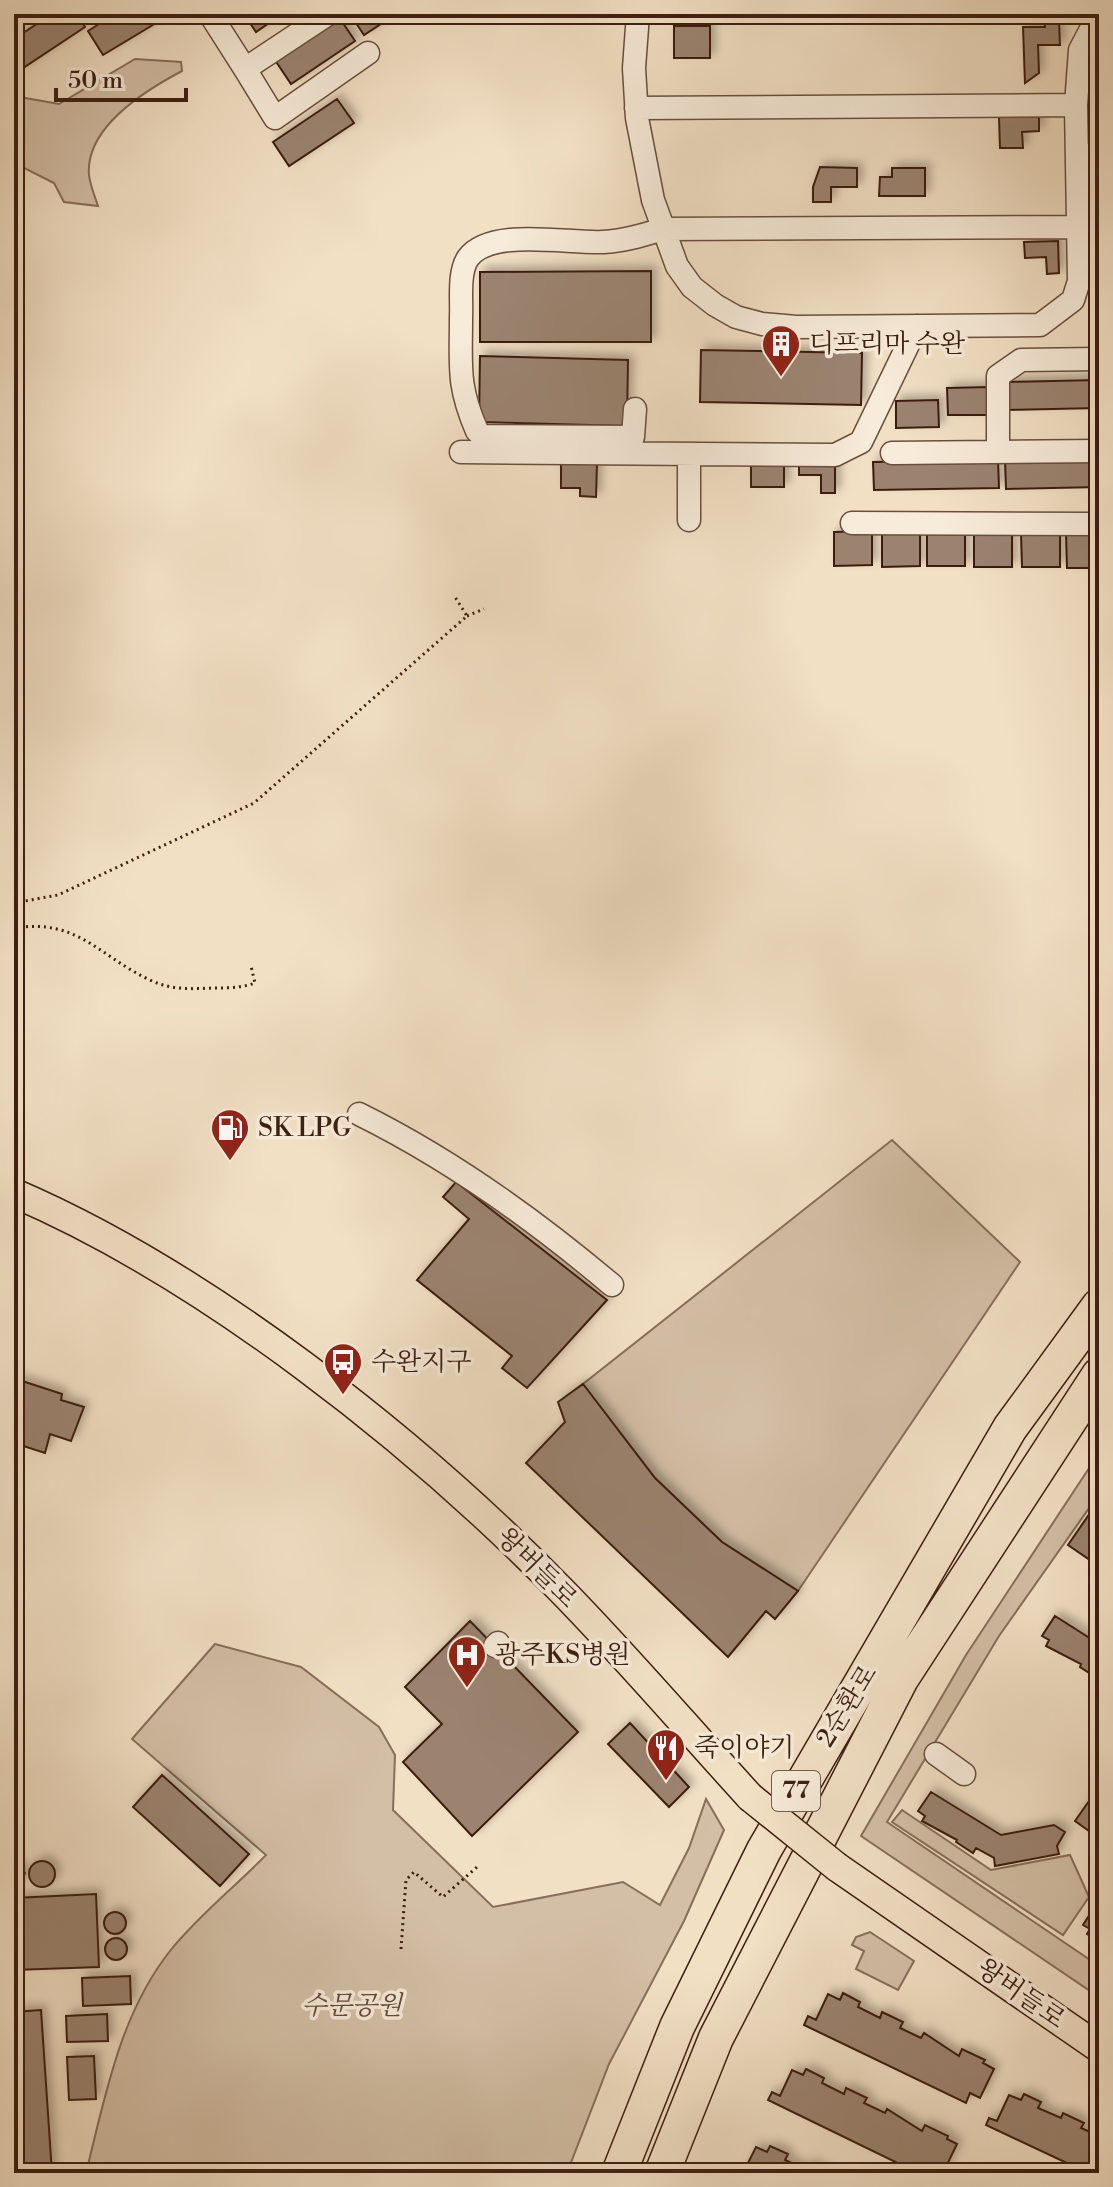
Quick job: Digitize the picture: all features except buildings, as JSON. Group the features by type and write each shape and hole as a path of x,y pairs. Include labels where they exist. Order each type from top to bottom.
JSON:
{"highway":[{"path":"1010,1428 1099,1284"},
{"name":"2순환로","path":"619,2173 677,2027 764,1850 826,1737 1010,1428 1099,1306"},
{"name":"2순환로","path":"662,2173 716,2038 901,1679 1099,1375"},
{"path":"1055,1446 1099,1395"}],"main road":[{"name":"왕버들로","path":"14,1193 55,1211 173,1279 343,1396 486,1518 559,1588 750,1797 837,1867 1099,2048"}],"street":[{"path":"210,14 275,118 368,53"},
{"path":"245,69 328,14"},
{"path":"638,14 636,108 643,159 677,266 692,287 736,317 796,327 1040,325 1055,317 1073,300 1079,281 1078,227 1088,155 1076,105 1080,50 1099,14"},
{"path":"636,108 1076,105"},
{"path":"635,409 633,437 482,436 477,431 460,386 462,280 467,259 483,245 500,240 602,242 663,229 1078,227"},
{"path":"461,452 835,455 851,450 861,442 917,326"},
{"path":"998,452 998,376 1021,360 1099,359"},
{"path":"892,453 1099,451"},
{"path":"689,454 689,520"},
{"path":"852,523 1099,524"},
{"path":"359,1114 396,1133 516,1210 612,1285"},
{"path":"936,1754 964,1774"}],"path":[{"path":"455,597 467,616"},
{"path":"14,903 58,895 254,803 467,616 484,609"},
{"path":"14,928 47,925 68,929 154,982 183,989 245,987 255,983 251,966"},
{"path":"401,1949 406,1880 414,1872 443,1897 477,1867"}],"green space":[{"path":"135,59 181,62 182,71 120,112 97,141 90,158 89,175 98,206 64,202 54,183 14,163 14,96 59,104"},
{"path":"892,1140 1020,1262 798,1591 722,1542 655,1478 583,1384"},
{"path":"1099,1453 1099,1494 999,1636 887,1822 1099,1966 1099,1997 861,1836 966,1655"},
{"name":"수문공원","path":"215,1644 301,1667 379,1727 395,1755 393,1810 493,1907 623,1882 660,1905 689,1848 706,1799 724,1830 684,1921 609,2064 567,2173 86,2173 116,2057 138,2002 170,1951 266,1855 132,1739"},
{"path":"902,1810 991,1870 1070,1855 1089,1897 1063,1935 892,1822"},
{"path":"870,1932 914,1961 898,1990 856,1969 864,1951 852,1945 856,1937"}],"place":[{"name":"디프리마 수완","path":"781,378"},
{"name":"SK LPG","path":"230,1162"},
{"name":"수완지구","path":"343,1396"},
{"name":"광주KS병원","path":"467,1689"},
{"name":"죽이야기","path":"666,1782"}]}
